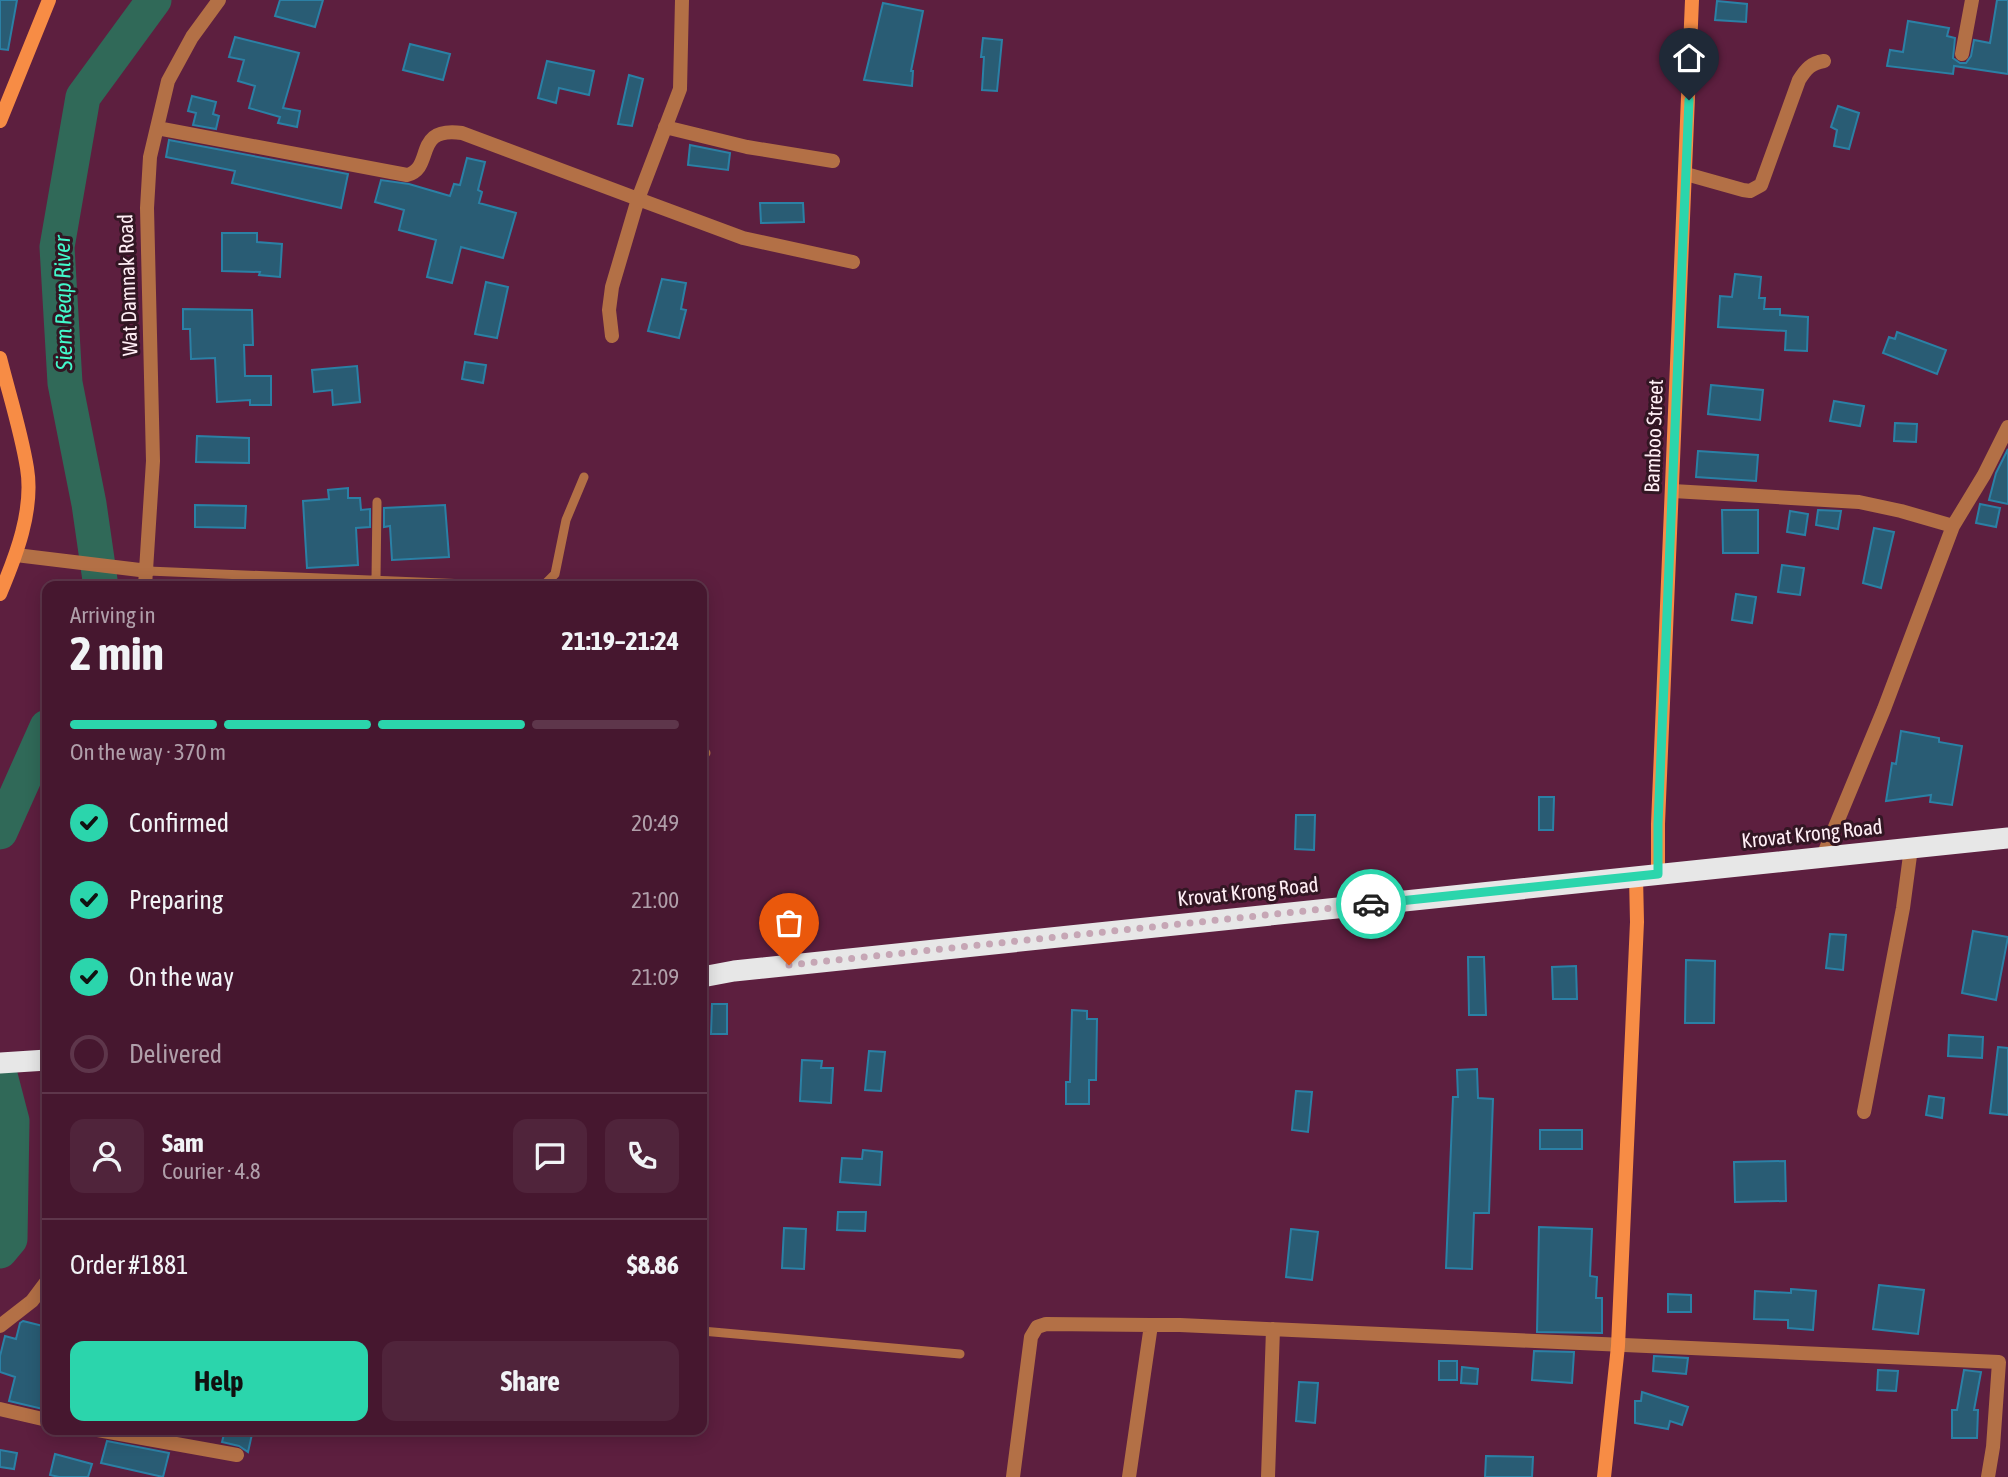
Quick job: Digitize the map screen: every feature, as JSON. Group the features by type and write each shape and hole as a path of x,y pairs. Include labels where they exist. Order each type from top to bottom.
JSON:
{"highway":[{"name":"Krovat Krong Road","path":"707,976 734,971 2008,838"},
{"path":"0,1063 41,1061"}],"street":[{"path":"0,121 49,0"},
{"name":"Wat Damnak Road","path":"144,581 141,571 153,461 147,208 150,157 168,81 192,37 219,0"},
{"path":"612,336 609,310 612,287 638,199 680,89 682,0"},
{"name":"Bamboo Street","path":"1658,874 1658,811 1692,0"},
{"path":"1962,54 1972,0"},
{"path":"1686,174 1750,191 1761,186 1799,80 1806,68 1815,62 1824,61"},
{"path":"665,127 747,147 833,161"},
{"path":"157,128 407,175 416,170 432,138 447,131 462,133 743,238 853,262"},
{"path":"0,358 28,470 27,508 16,555 0,594"},
{"path":"1823,856 1884,709 1953,526 1984,475 2008,427"},
{"path":"1673,491 1859,502 1953,526"},
{"path":"16,555 141,571"},
{"path":"1864,1112 1903,908 1911,848"},
{"path":"1604,1477 1618,1346 1637,922 1636,876"},
{"path":"0,1326 32,1300 42,1287"},
{"path":"32,1300 42,1303"},
{"path":"1013,1477 1031,1337 1037,1327 1046,1324 1273,1329 2004,1362 1988,1477"},
{"path":"1129,1477 1151,1325"},
{"path":"1268,1477 1273,1329"},
{"path":"0,1409 42,1419"},
{"path":"127,1435 237,1455"}],"lane":[{"path":"548,581 555,574 566,520 584,477"},
{"path":"376,579 377,502"},
{"path":"141,571 297,581 413,581"},
{"path":"707,1331 960,1354"}],"building":[{"path":"0,0 17,0 8,50 0,49"},
{"path":"280,0 323,0 315,27 275,16"},
{"path":"1997,0 2008,0 2008,74 1954,66 1953,74 1887,66 1890,50 1903,52 1908,21 1949,28 1947,36 1955,38 1953,58 1960,63 1966,63 1971,56 1974,40 1990,43"},
{"path":"1717,1 1747,4 1746,22 1715,20"},
{"path":"883,3 923,11 911,71 912,86 864,80"},
{"path":"235,37 299,53 283,108 300,111 297,127 278,123 280,117 249,108 255,86 238,81 244,60 229,57"},
{"path":"983,38 1002,40 997,91 982,90"},
{"path":"410,44 450,54 443,80 403,70"},
{"path":"547,61 594,71 589,95 559,88 556,103 538,98"},
{"path":"629,75 643,79 632,126 618,124"},
{"path":"192,96 216,102 213,114 219,116 216,129 193,125 196,113 188,111"},
{"path":"1838,106 1859,113 1849,149 1834,146 1837,130 1831,127"},
{"path":"169,140 348,174 341,208 232,183 235,171 166,157"},
{"path":"690,145 730,153 728,170 688,165"},
{"path":"467,158 485,162 478,190 482,192 479,203 516,213 503,258 461,247 452,283 427,277 436,240 399,230 404,210 375,202 381,180 409,184 450,196 454,184 460,185"},
{"path":"760,203 803,203 804,222 761,223"},
{"path":"222,233 257,233 257,242 282,244 280,277 259,275 260,272 222,271"},
{"path":"1735,274 1761,277 1759,298 1765,298 1764,309 1780,309 1780,315 1808,317 1807,351 1785,350 1786,331 1718,327 1720,296 1732,297"},
{"path":"662,279 686,283 681,309 686,310 679,338 648,331"},
{"path":"486,282 508,287 497,338 475,334"},
{"path":"183,309 252,310 253,345 244,345 245,376 271,376 271,405 250,405 250,400 217,402 215,358 191,359 190,329 183,329"},
{"path":"1897,332 1946,350 1937,374 1883,353 1889,337 1895,339"},
{"path":"465,362 486,365 483,383 462,379"},
{"path":"357,366 360,402 333,405 332,390 314,392 312,370"},
{"path":"1711,385 1763,390 1760,420 1708,414"},
{"path":"1834,401 1864,406 1860,426 1830,421"},
{"path":"1895,423 1917,424 1916,442 1894,441"},
{"path":"197,436 249,438 249,463 196,462"},
{"path":"2008,449 2008,504 1989,500 1996,473"},
{"path":"1698,451 1758,455 1756,481 1696,477"},
{"path":"348,488 348,498 360,498 361,510 370,509 370,527 356,528 358,565 307,568 303,501 329,499 328,490"},
{"path":"1980,504 2000,508 1996,527 1976,523"},
{"path":"195,505 246,506 245,528 195,527"},
{"path":"445,505 449,557 392,560 390,526 384,527 384,508"},
{"path":"1722,510 1758,510 1758,553 1723,553"},
{"path":"1818,510 1841,511 1838,529 1816,525"},
{"path":"1790,511 1808,514 1805,535 1787,532"},
{"path":"1874,528 1894,532 1881,588 1863,583"},
{"path":"1782,565 1804,568 1800,595 1778,592"},
{"path":"1736,594 1756,597 1752,623 1732,620"},
{"path":"1901,731 1939,738 1939,742 1962,746 1952,805 1930,802 1931,795 1886,801"},
{"path":"1539,797 1554,797 1553,830 1539,830"},
{"path":"1296,815 1315,815 1314,850 1295,849"},
{"path":"1973,931 2008,937 1996,1000 1962,993"},
{"path":"1830,934 1846,935 1843,970 1826,968"},
{"path":"1468,957 1484,957 1486,1015 1469,1015"},
{"path":"1686,960 1715,961 1714,1023 1685,1023"},
{"path":"1576,966 1577,999 1553,999 1552,967"},
{"path":"712,1004 727,1004 727,1034 711,1034"},
{"path":"1072,1010 1087,1011 1087,1019 1097,1019 1096,1080 1089,1080 1089,1104 1066,1104 1066,1082 1070,1082"},
{"path":"1949,1035 1983,1037 1982,1058 1948,1056"},
{"path":"1998,1047 2008,1048 2008,1115 1990,1113"},
{"path":"869,1051 885,1052 881,1091 865,1090"},
{"path":"802,1060 822,1061 821,1068 833,1068 831,1103 800,1101"},
{"path":"1477,1069 1478,1098 1493,1099 1489,1213 1474,1213 1472,1269 1446,1268 1453,1097 1458,1097 1457,1070"},
{"path":"1296,1091 1312,1092 1308,1132 1292,1130"},
{"path":"1929,1096 1944,1098 1942,1118 1926,1115"},
{"path":"1540,1130 1582,1130 1582,1149 1540,1149"},
{"path":"863,1150 882,1152 880,1185 840,1182 842,1158 862,1159"},
{"path":"1785,1161 1786,1201 1735,1202 1734,1162"},
{"path":"838,1212 866,1212 865,1231 837,1230"},
{"path":"1539,1227 1592,1229 1590,1276 1597,1277 1596,1298 1602,1298 1602,1333 1537,1332"},
{"path":"784,1228 806,1229 804,1269 782,1268"},
{"path":"1291,1229 1318,1232 1312,1280 1286,1277"},
{"path":"1879,1285 1924,1290 1918,1334 1873,1329"},
{"path":"1791,1289 1816,1291 1813,1330 1788,1328 1788,1320 1754,1319 1755,1291 1791,1293"},
{"path":"1668,1294 1691,1295 1691,1312 1668,1312"},
{"path":"23,1321 42,1326 42,1409 9,1401 15,1377 0,1372 0,1356 5,1336 16,1339"},
{"path":"1534,1351 1574,1352 1572,1383 1532,1380"},
{"path":"1654,1356 1688,1358 1686,1374 1653,1371"},
{"path":"1439,1361 1457,1361 1457,1380 1439,1380"},
{"path":"1462,1367 1478,1369 1477,1384 1461,1383"},
{"path":"1878,1370 1898,1371 1896,1391 1877,1390"},
{"path":"1964,1370 1981,1372 1974,1410 1978,1410 1977,1438 1952,1438 1952,1410 1957,1410"},
{"path":"1299,1382 1318,1383 1315,1423 1296,1421"},
{"path":"1642,1392 1688,1407 1682,1425 1670,1421 1668,1429 1635,1423 1635,1401 1641,1401"},
{"path":"224,1435 252,1435 248,1452 239,1446 222,1442"},
{"path":"107,1441 169,1453 163,1477 101,1463"},
{"path":"0,1450 17,1453 14,1469 0,1467"},
{"path":"55,1454 92,1464 88,1477 50,1475"},
{"path":"1486,1456 1533,1457 1532,1477 1485,1477"}],"waterway":[{"name":"Siem Reap River","path":"100,581 89,504 65,383 57,247 83,97 154,0"},
{"name":"Siem Reap River","path":"0,832 42,738"},
{"name":"Siem Reap River","path":"0,1075 12,1121 10,1239 0,1251"}],"way so far":[{"path":"789,965 1371,904"}],"route":[{"path":"1371,904 1658,874 1689,100"}]}
